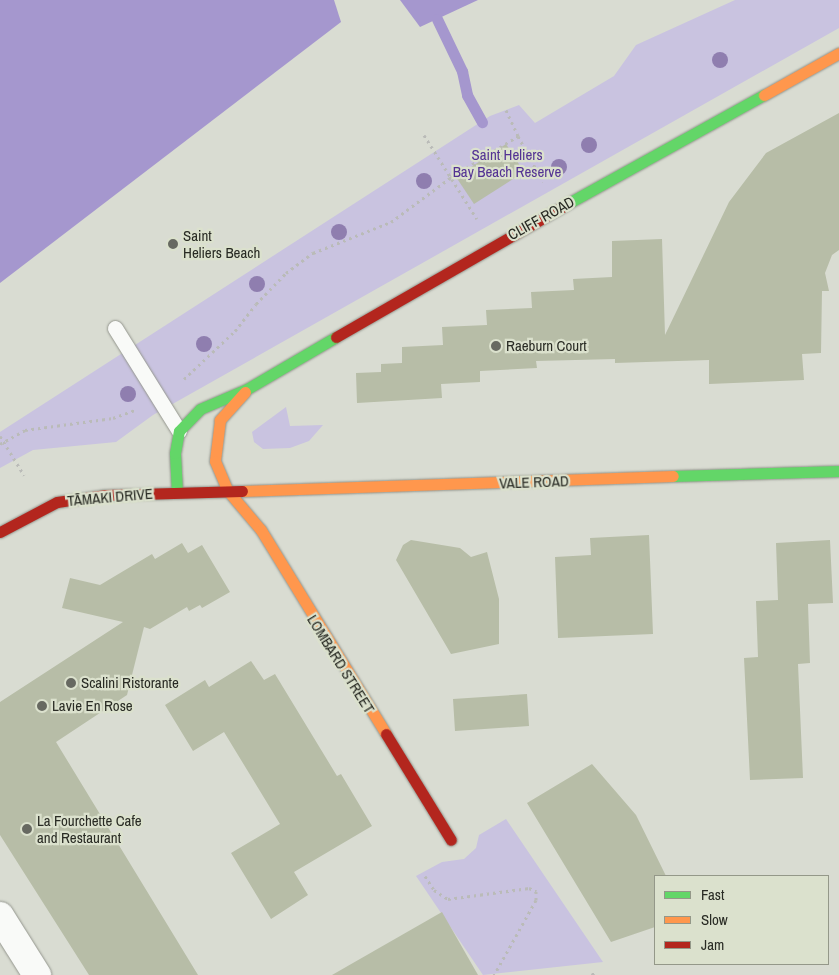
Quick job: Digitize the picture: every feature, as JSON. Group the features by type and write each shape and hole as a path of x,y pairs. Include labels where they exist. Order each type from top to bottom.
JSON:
{"street":[{"name":"CLIFF ROAD","path":"179,431 200,409 247,390 494,245 839,53"},
{"name":"CLIFF ROAD","path":"228,491 215,461 216,433 228,409 247,390"},
{"path":"177,492 175,453 179,431"},
{"name":"VALE ROAD","path":"228,491 839,471"},
{"name":"TĀMAKI DRIVE","path":"0,532 57,502 105,495 228,491"},
{"name":"LOMBARD STREET","path":"228,491 261,530 451,840"},
{"path":"0,916 37,975"}],"lane":[{"path":"114,328 179,431"}],"path":[{"path":"506,110 557,210"},
{"path":"424,135 494,245"},
{"path":"0,444 25,430 113,418 160,399 235,331 256,304 286,273 313,253 391,222 450,178 518,136"},
{"path":"0,436 24,475"},
{"path":"425,876 434,890 448,898 529,888 536,891 536,900 494,975"},
{"path":"592,975 596,970"}],"green space":[{"name":"Saint Heliers Bay Beach Reserve","path":"735,0 839,0 839,28 153,415 116,442 33,450 0,468 0,432 490,116 519,105 535,123 614,76 636,45"},
{"path":"286,407 290,426 323,425 309,441 290,448 263,449 254,442 252,432"},
{"path":"506,819 603,962 483,975 416,876 442,862 464,859 476,848 479,835"}],"shaded area":[{"path":"0,0 334,0 341,22 0,283"},
{"path":"400,0 478,0 420,27"}],"building":[{"path":"839,113 839,250 832,255 825,273 829,291 822,291 821,353 802,354 804,380 709,384 709,360 615,363 615,359 536,361 537,368 480,371 480,382 441,384 442,398 357,403 356,373 381,372 381,364 402,363 402,347 443,345 442,327 487,325 486,310 532,308 531,292 574,290 573,279 612,277 612,241 662,239 665,335 729,202 766,153"},
{"path":"506,144 524,172 474,204 456,177"},
{"path":"649,535 653,634 558,638 555,557 591,555 590,538"},
{"path":"411,540 460,548 471,557 487,552 499,599 499,644 451,654 396,560 403,545"},
{"path":"830,540 833,603 808,604 810,663 798,664 803,778 750,780 744,658 758,657 756,601 778,600 776,543"},
{"path":"182,543 188,553 202,545 230,592 202,608 200,605 189,611 187,607 150,629 144,627 127,695 56,742 198,975 89,975 0,835 0,702 123,622 62,608 70,578 100,585 152,554 155,559"},
{"path":"251,661 264,680 275,674 337,776 341,774 372,826 294,872 308,895 271,919 231,853 280,824 224,732 193,751 165,705 205,680 209,687"},
{"path":"527,694 529,726 455,731 453,699"},
{"path":"592,764 636,815 666,875 654,875 654,927 611,942 527,803"},
{"path":"442,912 478,975 332,975"}],"waterway":[{"path":"437,19 462,71 467,95 482,122"}],"traffic: fast":[{"path":"567,204 764,95"},
{"path":"177,492 175,453 179,431 200,409 247,389 336,337"},
{"path":"673,476 839,471"}],"traffic: slow":[{"path":"764,95 839,53"},
{"path":"245,392 220,420 215,461 228,491 261,530 386,734"},
{"path":"242,491 673,476"}],"traffic: jam":[{"path":"336,337 567,204"},
{"path":"0,532 57,502 105,495 242,491"},
{"path":"386,734 451,840"}],"place":[{"name":"Saint Heliers Beach","path":"173,244"},
{"name":"Raeburn Court","path":"496,346"},
{"name":"Scalini Ristorante","path":"71,683"},
{"name":"Lavie En Rose","path":"42,706"},
{"name":"La Fourchette Cafe and Restaurant","path":"27,829"}]}
